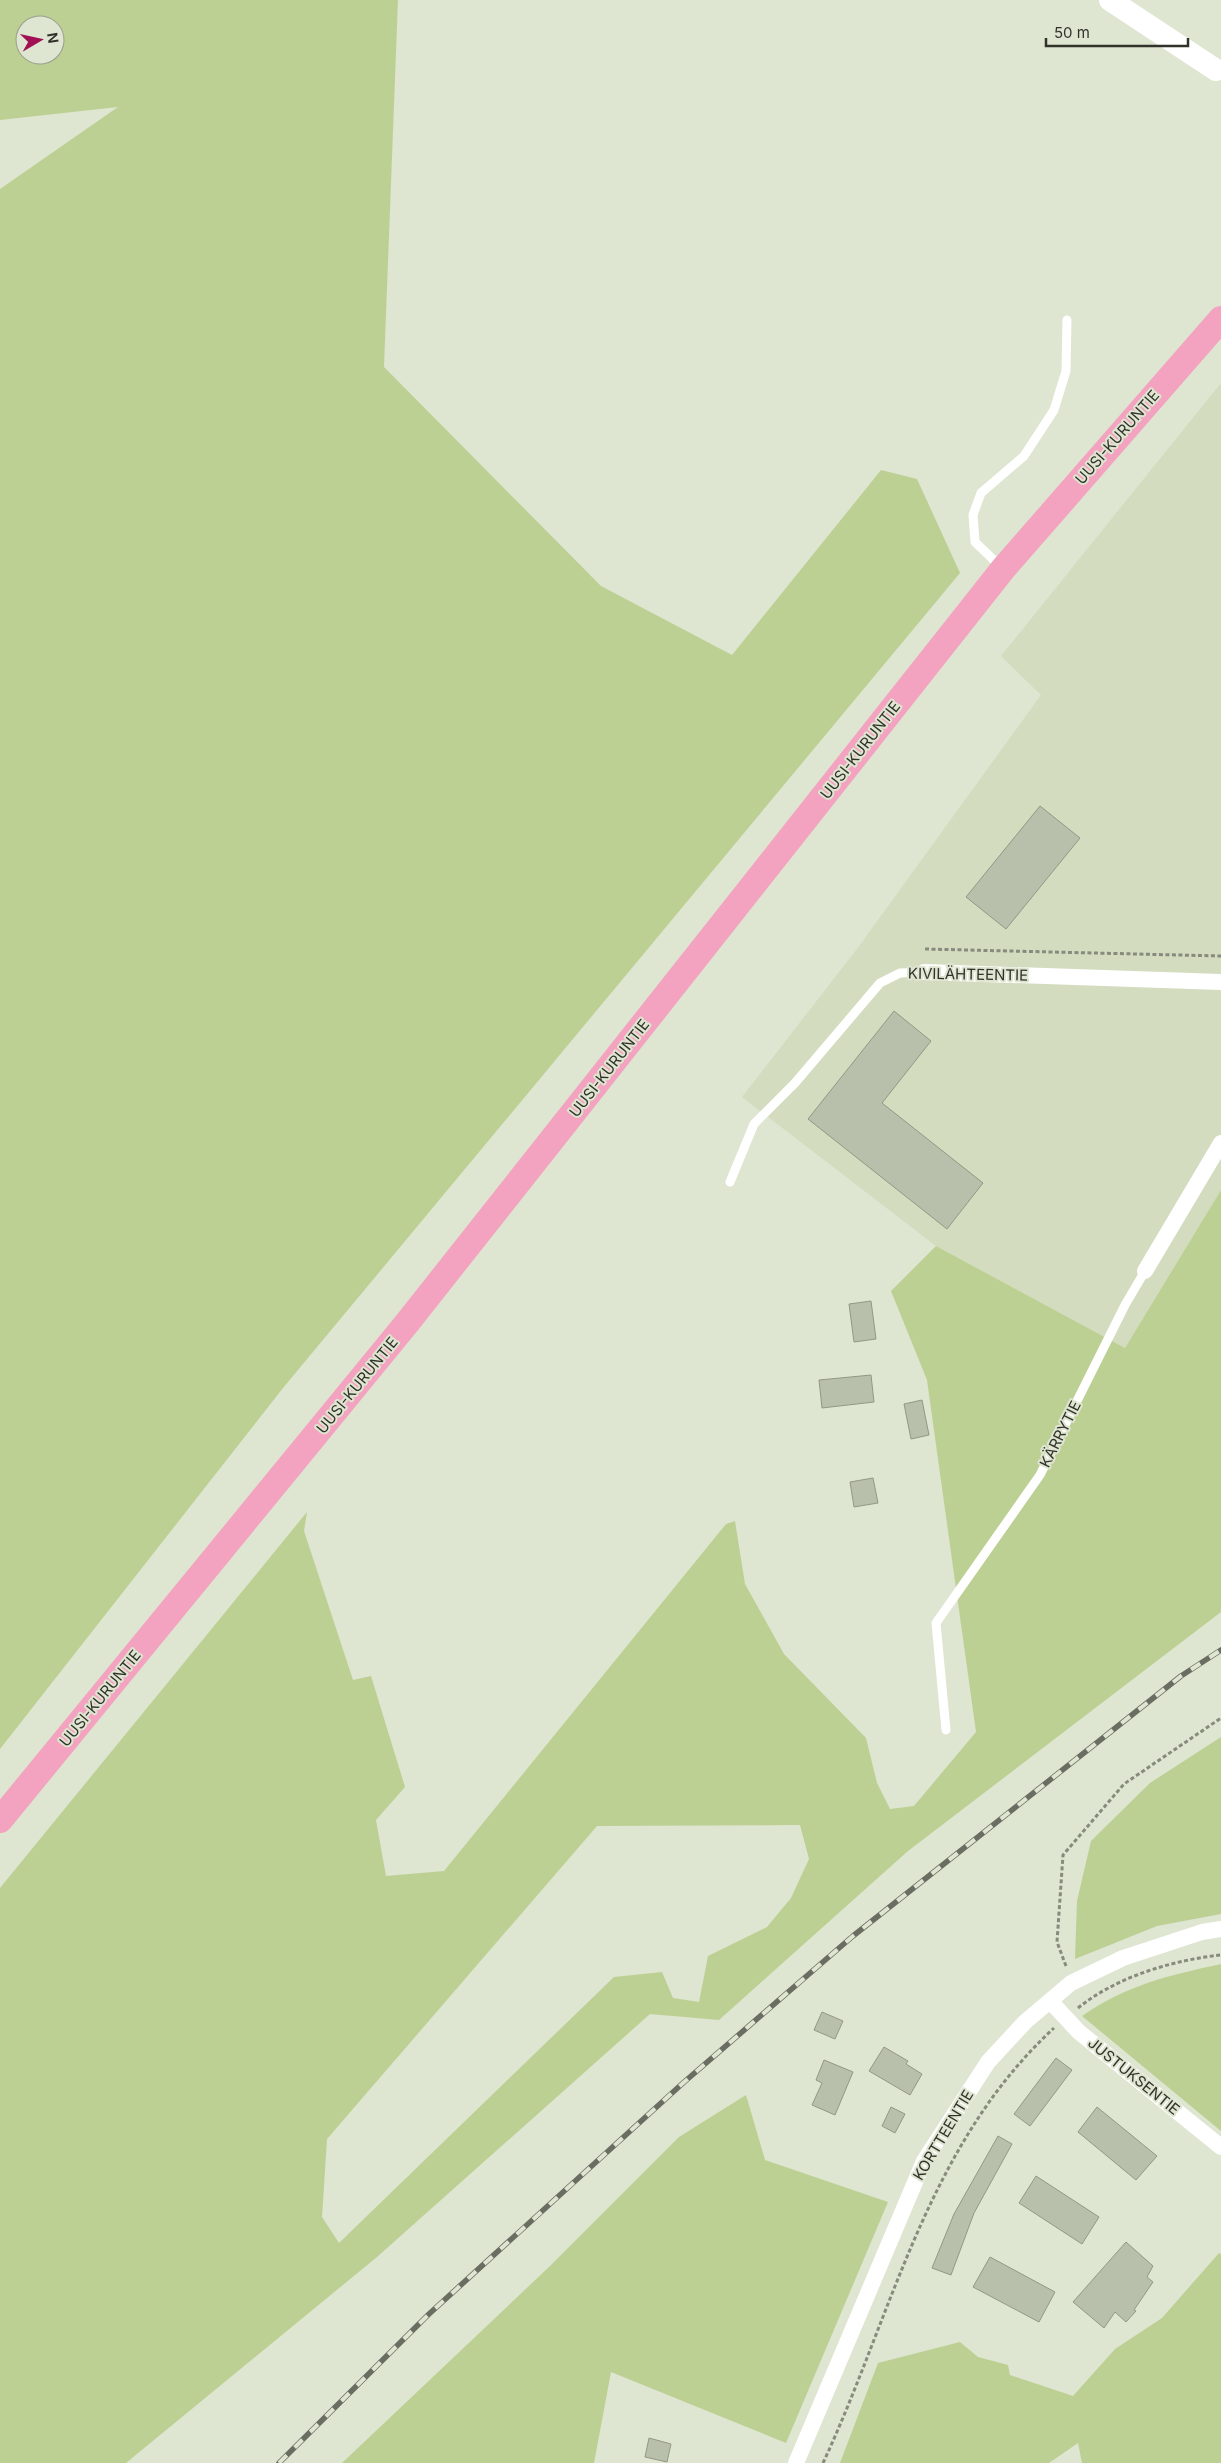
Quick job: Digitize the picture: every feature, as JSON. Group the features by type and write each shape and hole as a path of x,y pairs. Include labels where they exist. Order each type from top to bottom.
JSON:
{"main road":[{"name":"UUSI-KURUNTIE","path":"0,1820 407,1323 1003,569 1221,319"}],"street":[{"path":"1110,0 1216,70"},
{"name":"KIVILÄHTEENTIE","path":"924,972 1221,982"},
{"name":"KÄRRYTIE","path":"1145,1271 1221,1143"},
{"name":"KORTTEENTIE","path":"796,2463 924,2161 988,2062 1025,2022 1071,1983 1123,1958 1202,1932 1221,1929"},
{"name":"JUSTUKSENTIE","path":"1050,2002 1079,2032 1221,2147"}],"lane":[{"path":"1003,569 975,542 973,515 981,493 1024,456 1054,410 1066,371 1067,320"},
{"name":"KIVILÄHTEENTIE","path":"730,1182 754,1124 795,1083 880,983 900,973 924,972"},
{"name":"KÄRRYTIE","path":"946,1730 936,1623 1040,1474 1125,1305 1145,1271"}],"path":[{"path":"925,949 1221,956"},
{"path":"1071,1983 1058,1942 1063,1855 1124,1784 1221,1718"},
{"path":"823,2463 930,2202 970,2130 1026,2054 1084,2002 1114,1986 1153,1969 1221,1955"}],"shaded area":[{"path":"1221,383 1221,1190 1125,1348 936,1246 742,1097 857,949 1041,695 1001,656"}],"green space":[{"path":"0,0 398,0 384,367 601,586 732,655 881,470 917,479 960,573 283,1388 0,1749 0,189 118,107 0,120"},
{"path":"1221,1190 1221,1612 908,1851 719,2020 650,2014 377,2257 126,2463 0,2463 0,1888 307,1512 304,1531 353,1680 371,1676 405,1787 376,1820 386,1876 444,1871 726,1524 735,1521 745,1584 784,1654 866,1738 877,1783 890,1809 914,1806 976,1732 927,1380 891,1291 936,1246 1125,1348","holes":["800,1825 809,1859 791,1898 767,1927 708,1956 699,2002 673,1998 662,1972 614,1977 339,2243 322,2217 327,2139 597,1826"]},
{"path":"1221,1737 1221,1914 1157,1926 1075,1959 1077,1901 1091,1841 1150,1783"},
{"path":"1221,1964 1221,2131 1082,2016 1116,1996 1149,1982"},
{"path":"746,2095 765,2160 888,2202 786,2443 611,2372 594,2463 342,2463 550,2266 679,2137"},
{"path":"1219,2253 1221,2254 1221,2463 1082,2463 1078,2443 1049,2463 840,2463 878,2363 960,2342 978,2357 1008,2365 1010,2375 1073,2396 1115,2349 1162,2318"}],"building":[{"path":"1040,806 1080,838 1006,929 966,897"},
{"path":"894,1011 931,1041 882,1103 983,1183 947,1229 808,1119"},
{"path":"871,1301 876,1339 854,1342 849,1304"},
{"path":"871,1375 874,1402 822,1408 819,1380"},
{"path":"922,1400 929,1435 911,1439 904,1404"},
{"path":"873,1478 878,1503 854,1507 850,1482"},
{"path":"822,2012 843,2021 835,2039 814,2030"},
{"path":"884,2047 908,2061 906,2064 922,2074 910,2095 869,2071"},
{"path":"1056,2058 1072,2070 1030,2126 1014,2114"},
{"path":"824,2060 853,2072 835,2115 812,2105 822,2083 816,2080"},
{"path":"891,2107 905,2114 895,2133 882,2126"},
{"path":"1097,2107 1157,2156 1136,2180 1078,2132"},
{"path":"998,2136 1012,2144 974,2213 951,2275 932,2268 954,2214"},
{"path":"1036,2176 1099,2217 1082,2244 1019,2203"},
{"path":"1126,2242 1153,2266 1147,2277 1153,2282 1134,2310 1136,2311 1126,2322 1115,2312 1104,2328 1073,2302"},
{"path":"990,2257 1055,2292 1039,2322 973,2287"},
{"path":"649,2438 671,2444 667,2462 645,2457"}],"railway":[{"path":"279,2463 429,2314 683,2083 853,1936 1181,1676 1221,1650"}]}
